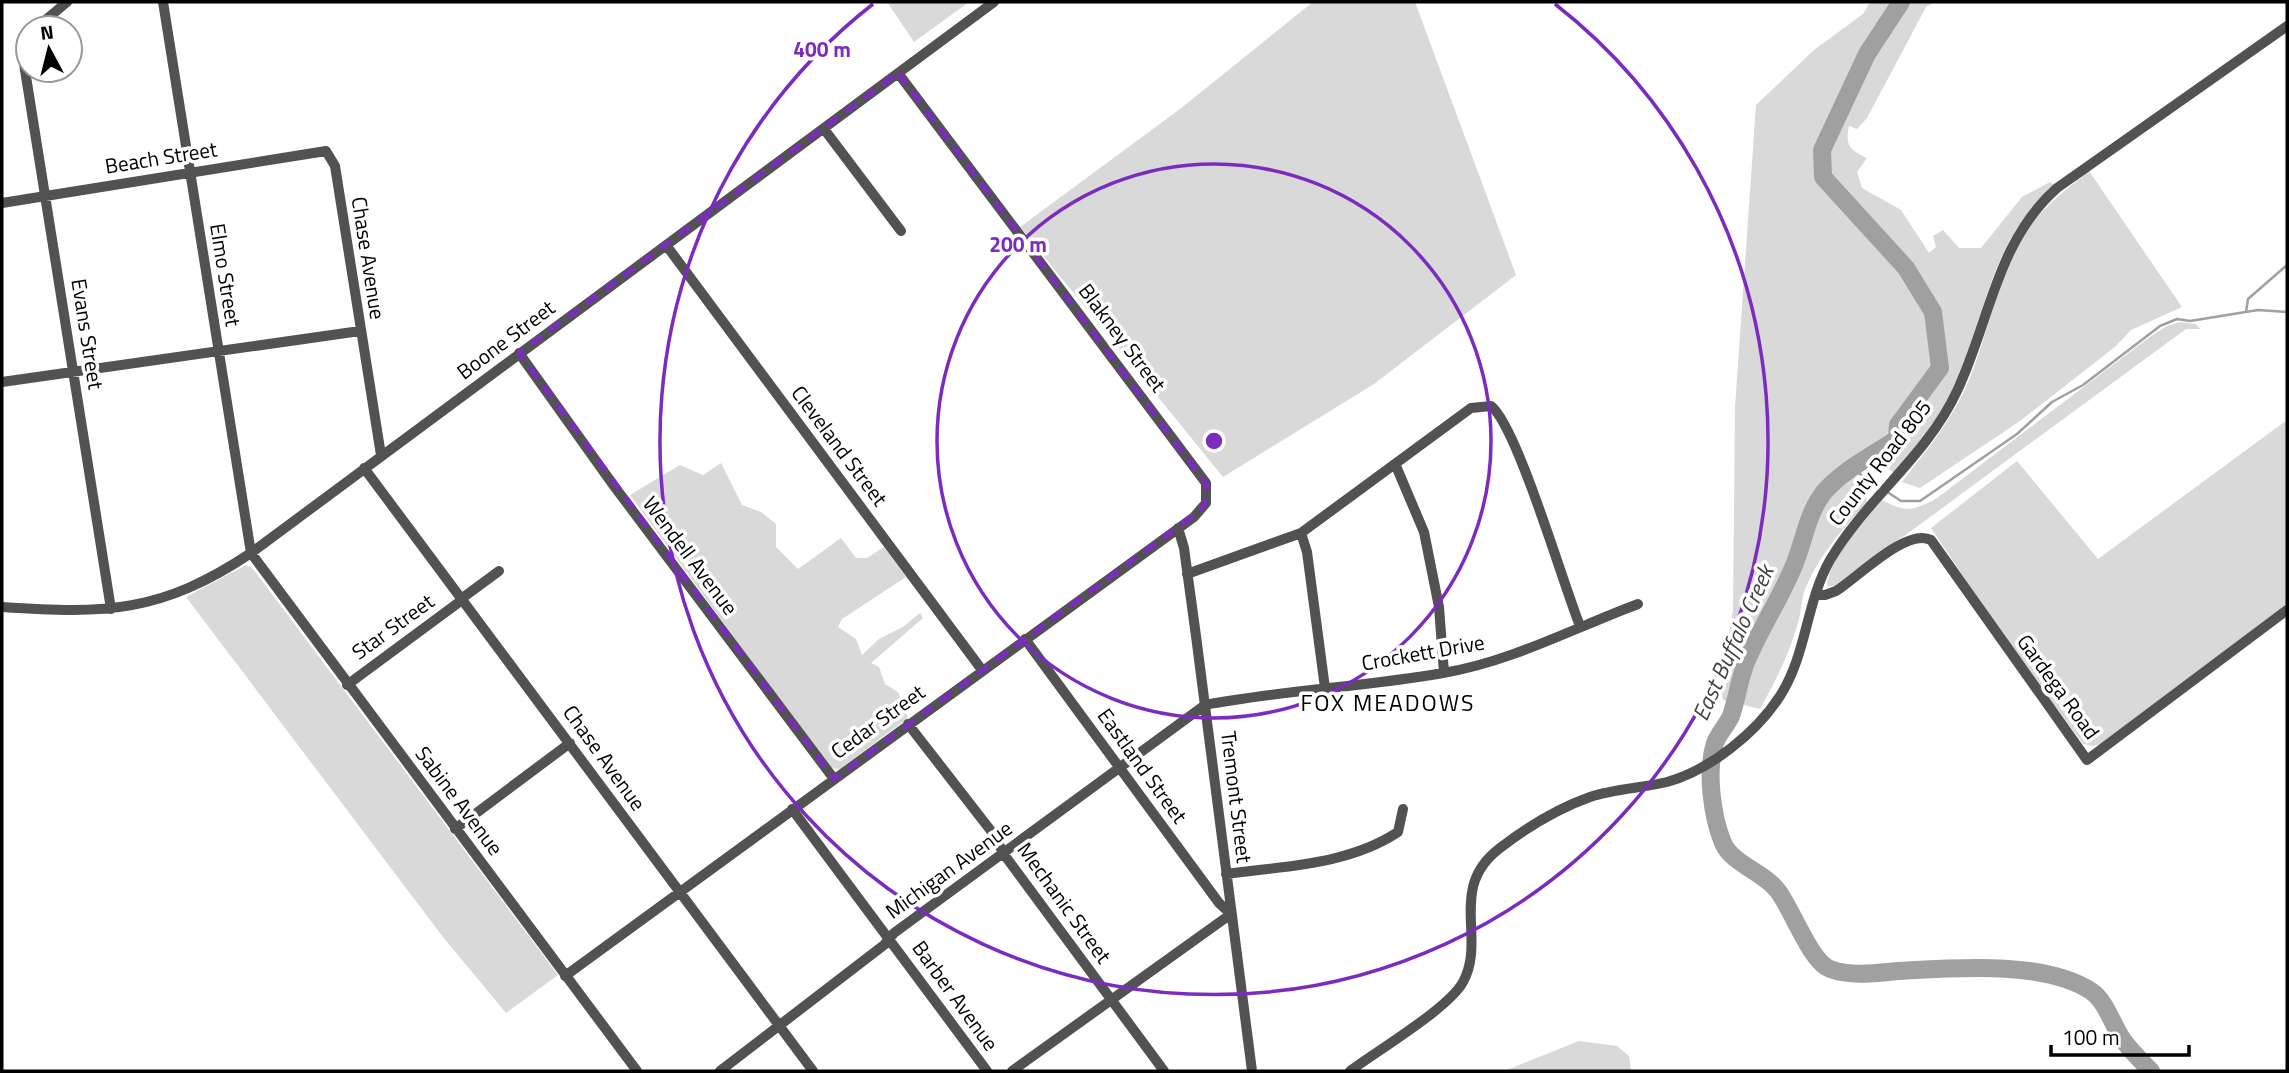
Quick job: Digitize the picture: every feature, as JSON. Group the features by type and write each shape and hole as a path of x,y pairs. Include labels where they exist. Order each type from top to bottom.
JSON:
{"street":[{"path":"53,14 67,2"},
{"name":"Elmo Street","path":"163,2 250,553"},
{"name":"Boone Street","path":"2,607 68,611 111,610 189,589 250,553 994,2"},
{"name":"County Road 805","path":"1350,1071 1459,990 1469,965 1471,901 1477,876 1490,856 1505,844 1592,796 1668,781 1699,768 1752,730 1768,713 1788,682 1816,594 1832,557 1928,438 1956,394 2004,259 2038,207 2057,188 2287,26"},
{"name":"Blakney Street","path":"898,73 1206,483 1208,495"},
{"name":"Evans Street","path":"27,84 111,610"},
{"path":"824,129 901,231"},
{"name":"Beach Street","path":"2,202 326,151"},
{"name":"Chase Avenue","path":"326,151 335,166 382,455"},
{"name":"Cleveland Street","path":"666,245 982,670"},
{"path":"2,382 360,331"},
{"name":"Wendell Avenue","path":"519,353 614,486 834,779"},
{"path":"1187,574 1301,533 1396,466 1471,408 1491,406 1501,413 1580,626"},
{"path":"1396,466 1424,532 1439,607 1444,673"},
{"name":"Chase Avenue","path":"364,468 813,1071"},
{"name":"Cedar Street","path":"565,976 1178,528 1201,510 1208,495"},
{"name":"Tremont Street","path":"1178,528 1205,705 1252,1071"},
{"path":"1301,533 1307,552 1325,688"},
{"name":"Gardega Road","path":"1816,594 1825,595 1836,591 1904,541 1922,536 1931,540 2087,760 2287,610"},
{"name":"Sabine Avenue","path":"250,553 637,1071"},
{"name":"Star Street","path":"347,685 499,571"},
{"name":"Crockett Drive","path":"1205,705 1260,695 1444,673 1499,659 1638,604"},
{"name":"Eastland Street","path":"1025,639 1219,903 1231,915"},
{"name":"Michigan Avenue","path":"720,1071 889,939 1205,705"},
{"name":"Mechanic Street","path":"908,724 995,836 1003,853 1164,1071"},
{"path":"455,829 570,743"},
{"name":"Barber Avenue","path":"792,809 987,1071"},
{"path":"1226,874 1345,857 1376,847 1398,832 1403,809"},
{"path":"1012,1071 1231,915"}],"highlighted area":[{"path":"898,73 1206,483 1208,495 1201,510 834,779 519,353"}],"shaded area":[{"path":"887,2 969,2 914,42"},
{"path":"1313,2 1415,2 1516,275 1374,384 1223,477 1020,227 1180,109"},
{"path":"1870,2 1935,2 1926,7 1867,118 1857,129 1849,126 1848,143 1856,152 1867,158 1857,172 1862,188 1901,210 1929,253 1936,247 1933,236 1943,230 1959,248 1981,248 2022,197 2050,182 2054,185 2032,207 2015,231 1991,283 1950,394 1931,425 1894,473 1874,459 1853,475 1865,486 1867,503 1832,542 1812,575 1804,591 1796,631 1760,709 1723,700 1720,685 1733,610 1735,407 1756,105 1814,50 1863,14"},
{"path":"2089,171 2182,307 2131,330 2116,346 2020,421 1920,488 1902,482 1959,402 2016,248 2041,213"},
{"path":"2180,322 2195,324 2201,329 2186,329 1836,586 1827,586 1840,552 1882,500 1910,509 1937,498 2151,336"},
{"path":"2287,420 2287,604 2105,743 2093,746 2083,744 1999,630 1931,528 2017,461 2098,559"},
{"path":"721,463 742,505 761,512 776,524 776,547 798,569 841,538 856,558 867,558 884,547 906,577 842,619 838,627 856,639 862,655 879,639 903,627 920,613 923,618 871,663 879,667 885,684 898,692 908,718 840,769 830,768 630,495 680,465 703,475"},
{"path":"246,565 253,569 558,975 506,1013 443,937 186,597"},
{"path":"1579,1041 1617,1046 1629,1056 1631,1071 1504,1071"}],"waterway":[{"name":"East Buffalo Creek","path":"1901,2 1867,54 1822,150 1823,177 1906,268 1933,312 1940,368 1898,425 1897,439 1840,476 1824,492 1813,510 1792,570 1745,665 1731,716 1715,743 1711,780 1716,820 1727,850 1772,884 1784,900 1809,946 1830,969 1864,974 1945,968 1997,968 2048,974 2071,981 2097,996 2123,1040 2151,1071"},
{"path":"2246,312 2248,299 2287,265"},
{"path":"1851,468 1901,501 1920,501 2017,434 2052,402 2083,385 2160,326 2177,319 2190,321 2258,310 2287,312"}],"district":[{"name":"FOX MEADOWS","path":"1388,703"}]}
